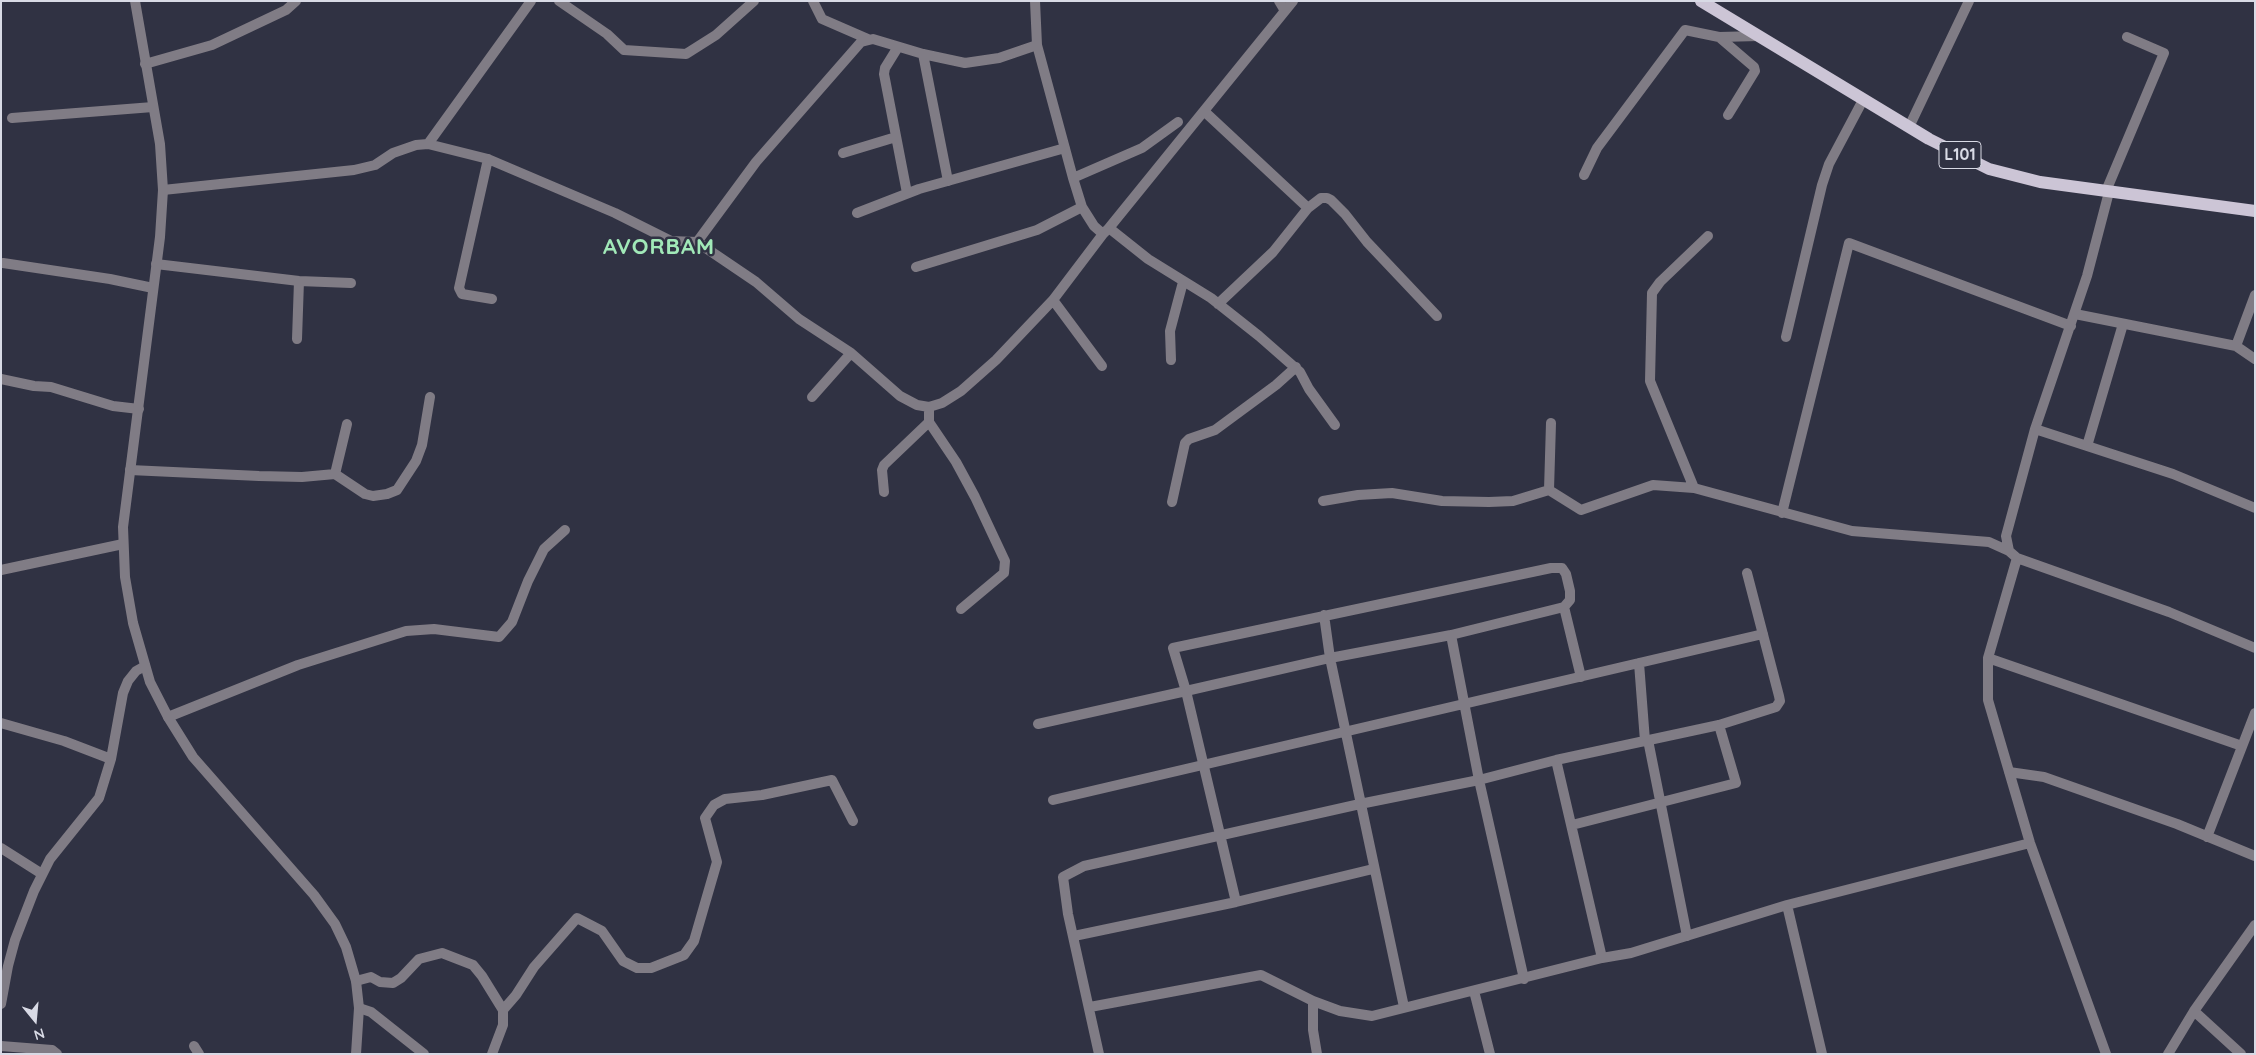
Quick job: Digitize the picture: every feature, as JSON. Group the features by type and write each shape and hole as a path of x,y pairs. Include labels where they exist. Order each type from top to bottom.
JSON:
{"main road":[{"name":"L101","path":"1701,1 1909,127 1989,169 2040,182 2255,212"}],"street":[{"path":"134,1 162,158 163,190 123,544 128,600 145,666 168,717 204,769 325,909 335,924 346,946 356,982 359,1008 356,1054"},
{"path":"145,64 212,45 286,10 296,1"},
{"path":"428,144 532,1"},
{"path":"559,1 607,34 624,50 686,54 716,35 754,1"},
{"path":"813,1 822,19 868,39 965,63 999,58 1037,45"},
{"path":"1035,1 1037,45 1064,148 1082,207 1094,226 1106,231 1218,304 1296,368 1335,425"},
{"path":"1279,1 1285,11"},
{"path":"163,190 354,170 375,166 394,153 416,145 428,144 488,159 615,213 671,241 697,242 756,282 799,319 851,353 900,396 917,405 929,407 942,403 978,378 1053,300 1106,231 1205,112 1293,1"},
{"path":"1909,127 1969,1"},
{"path":"1584,175 1597,148 1685,30 1719,37 1760,36"},
{"path":"2106,1054 2030,843 1988,700 1988,658 2013,554 2006,536 2035,429 2075,314 2107,191 2164,53 2127,36"},
{"path":"1719,37 1754,67 1755,71 1728,115"},
{"path":"697,242 756,162 861,42 868,39"},
{"path":"898,47 885,68 884,74 907,193"},
{"path":"923,54 948,182"},
{"path":"1786,337 1822,185 1829,164 1864,100"},
{"path":"12,118 153,107"},
{"path":"1205,112 1308,208"},
{"path":"1073,178 1142,148 1178,122"},
{"path":"843,153 896,137"},
{"path":"857,214 907,193 1064,148"},
{"path":"488,159 459,288 462,294 492,299"},
{"path":"1218,304 1273,252 1308,208 1321,198 1331,200 1367,242 1437,316"},
{"path":"916,267 1028,233 1082,207"},
{"path":"1694,488 1650,381 1652,293 1660,282 1708,236"},
{"path":"1782,513 1849,243 2071,326"},
{"path":"3,263 110,279 153,288"},
{"path":"156,264 299,281 351,282"},
{"path":"297,339 299,281"},
{"path":"1171,360 1170,331 1183,282"},
{"path":"2236,346 2255,295"},
{"path":"1053,300 1102,366"},
{"path":"2075,314 2236,346 2255,358"},
{"path":"2087,446 2123,324"},
{"path":"812,397 851,353"},
{"path":"1172,502 1183,451 1189,439 1215,430 1276,386 1296,368"},
{"path":"1,378 34,386 51,387 113,406 139,409"},
{"path":"130,470 302,477 335,474 365,494 373,496 397,490 408,476 422,445 430,397"},
{"path":"929,407 929,422 956,462 975,497 1005,562 1004,573 961,609"},
{"path":"884,492 882,470 884,465 929,422"},
{"path":"1549,490 1551,423"},
{"path":"335,474 347,424"},
{"path":"2035,429 2173,474 2255,508"},
{"path":"1323,501 1358,495 1392,494 1442,501 1513,501 1549,490 1581,510 1653,486 1694,488 1852,531 1989,542 2013,554 2169,612 2255,648"},
{"path":"168,717 298,665 406,631 434,629 499,637 512,622 528,581 544,549 565,530"},
{"path":"1989,542 2006,536"},
{"path":"1,570 123,544"},
{"path":"1038,724 1186,691 1330,658 1451,635 1564,607 1570,600 1566,574 1562,568 1551,568 1173,648 1186,691 1236,902"},
{"path":"1098,1054 1090,1008 1065,898 1063,877 1084,866 1360,804 1479,780 1556,760 1719,725 1776,707 1780,701 1748,573"},
{"path":"1564,607 1581,677"},
{"path":"1324,615 1330,658 1373,869 1404,1007"},
{"path":"1053,800 1763,634"},
{"path":"1451,635 1479,780 1524,979"},
{"path":"1988,658 2242,746"},
{"path":"1639,664 1646,740 1661,802 1687,936"},
{"path":"1,1004 15,940 42,874 50,859 99,798 111,759 123,693 128,681 136,671 145,666"},
{"path":"2207,837 2255,713"},
{"path":"1,723 64,741 111,759"},
{"path":"1572,825 1736,783 1719,725"},
{"path":"1556,760 1602,958"},
{"path":"2009,772 2044,778 2177,824 2255,856"},
{"path":"503,1010 516,995 534,967 577,918 602,931 623,961 637,968 651,968 684,955 694,941 717,862 704,818 714,805 725,798 762,795 832,780 853,821"},
{"path":"1090,1008 1262,975 1313,1001 1340,1012 1372,1016 1602,958 1630,953 1787,905 2030,843"},
{"path":"1,848 42,874"},
{"path":"1074,936 1236,902 1373,869"},
{"path":"1787,905 1822,1054"},
{"path":"2168,1054 2194,1011 2254,928"},
{"path":"356,982 371,977 380,982 393,983 401,978 419,959 442,953 473,965 503,1010 503,1025 492,1054"},
{"path":"1474,991 1490,1054"},
{"path":"1313,1001 1313,1030 1317,1054"},
{"path":"359,1008 371,1012 424,1054"},
{"path":"2194,1011 2241,1054"},
{"path":"1,1046 52,1050 57,1054"}],"district":[{"name":"AVORBAM","path":"659,247"}]}
